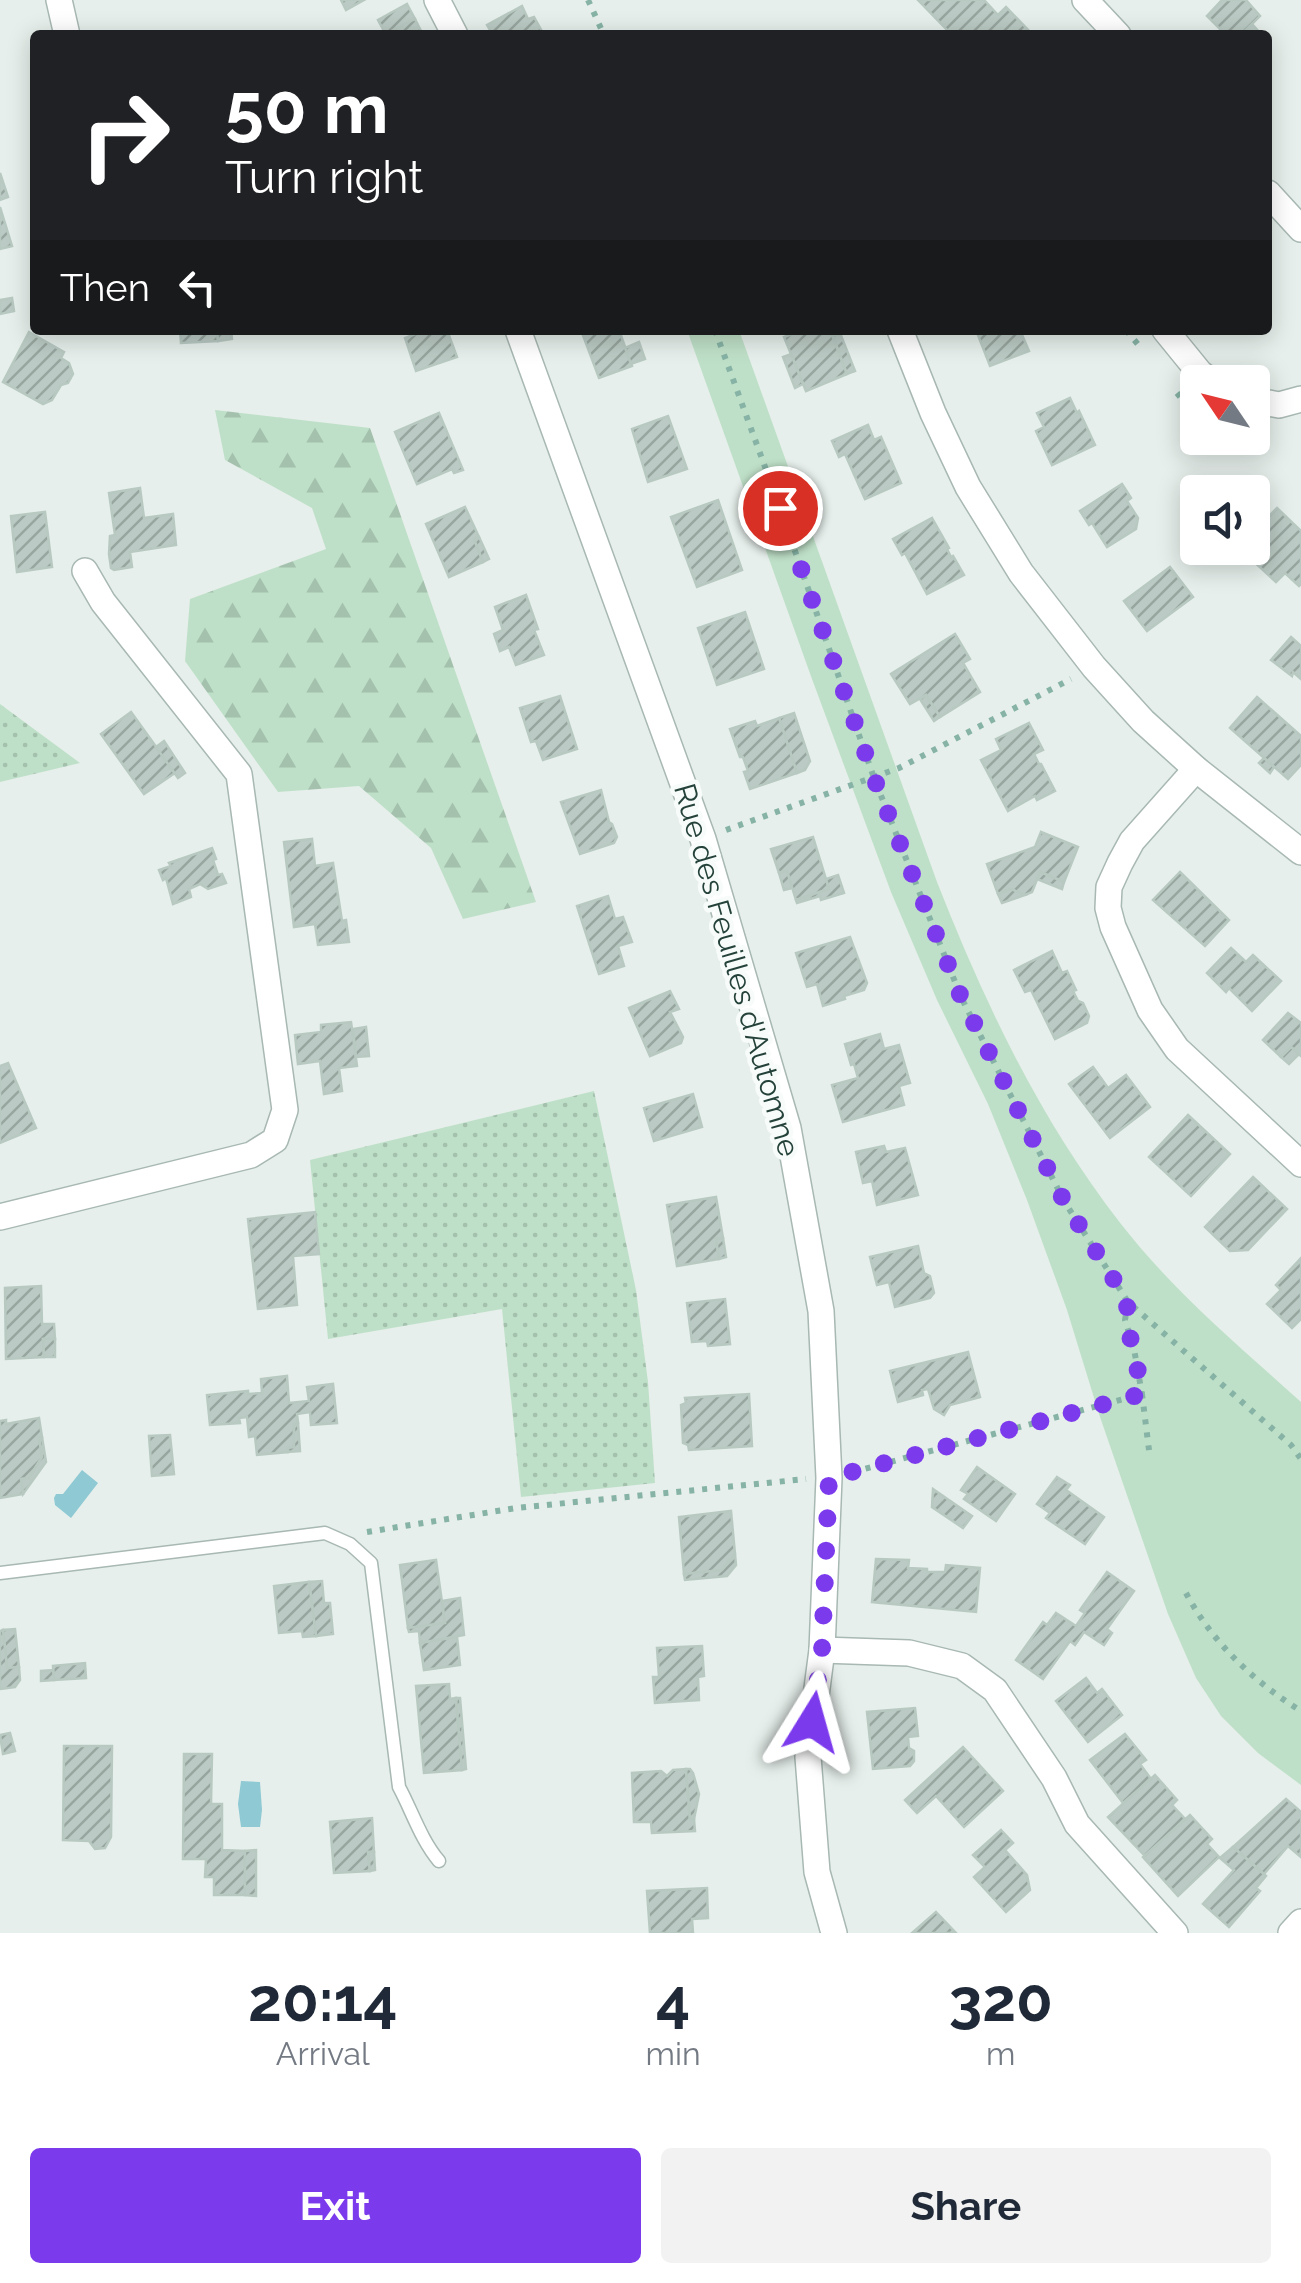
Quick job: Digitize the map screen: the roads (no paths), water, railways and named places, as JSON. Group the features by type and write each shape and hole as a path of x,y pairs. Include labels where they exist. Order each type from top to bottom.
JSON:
{"street":[{"path":"59,0 67,30"},
{"path":"438,0 453,30"},
{"path":"1085,0 1113,30"},
{"path":"1272,198 1301,229"},
{"name":"Rue des Feuilles d'Automne","path":"520,335 704,838 788,1128 821,1311 829,1478 822,1650 808,1757 817,1872 834,1933"},
{"path":"902,335 968,487 1021,574 1094,667 1143,720 1300,851"},
{"path":"1169,335 1193,365"},
{"path":"1270,403 1280,405 1301,399"},
{"path":"0,1217 251,1155 275,1140 285,1110 239,774 103,602 86,571"},
{"path":"1196,768 1132,841 1120,863 1110,887 1108,908 1113,927 1150,1010 1177,1050 1301,1164"},
{"path":"822,1650 909,1654 962,1666 995,1690 1054,1778 1077,1824 1175,1933"},
{"path":"1292,1933 1301,1922"}],"lane":[{"path":"0,1573 325,1533 350,1544 371,1563 398,1786 426,1846 438,1861"}],"water":[{"path":"82,1470 98,1483 71,1518 55,1505 54,1498 63,1494"},
{"path":"241,1781 260,1782 260,1827 241,1827"}]}
